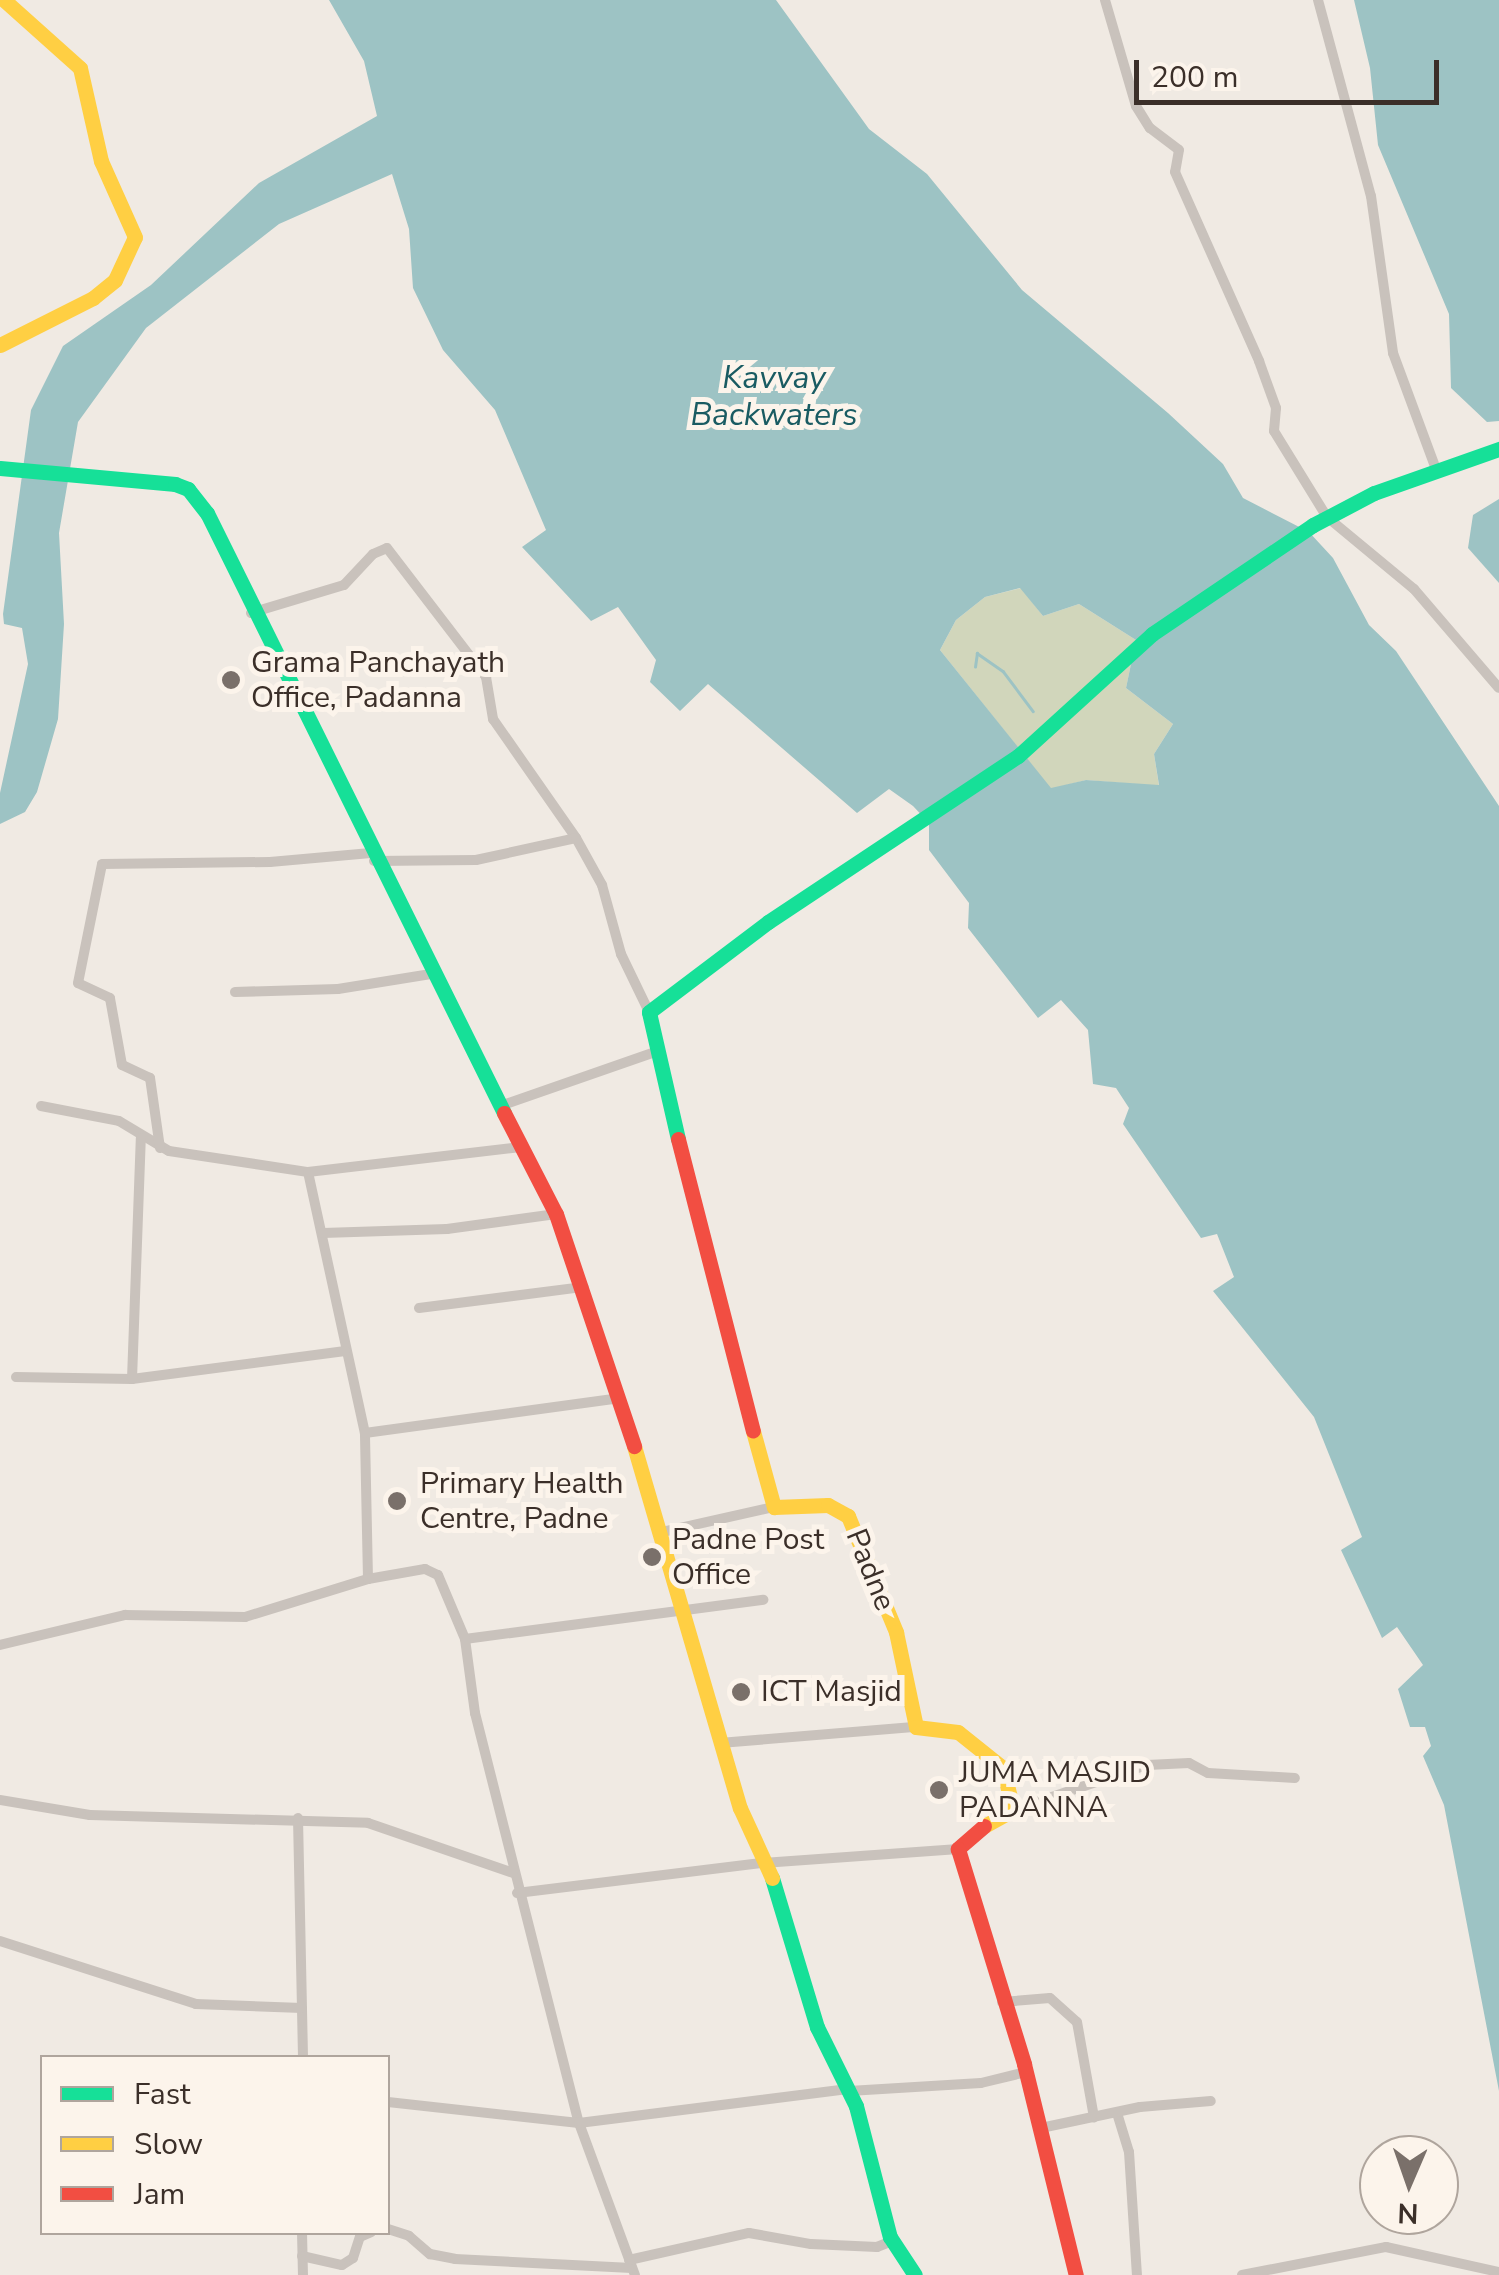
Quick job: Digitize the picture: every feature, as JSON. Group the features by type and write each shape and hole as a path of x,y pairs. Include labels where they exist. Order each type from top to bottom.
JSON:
{"main road":[{"path":"0,345 93,298 115,280 135,237 101,161 80,68 4,0"},
{"path":"774,1507 655,1052 649,1012 768,922 889,846 1058,726 1152,634 1320,521 1436,469 1499,450"},
{"path":"0,468 176,484 198,499 431,974 556,1214 584,1288 662,1532 720,1743 764,1863 778,1890 817,2027 848,2090 892,2241 915,2275"},
{"name":"Padne","path":"774,1507 828,1505 848,1516 896,1632 916,1728"},
{"path":"916,1728 958,1732 980,1744 1003,1768 1013,1810 970,1834 958,1850 1042,2128 1076,2275"}],"street":[{"path":"1105,0 1136,106 1150,128 1179,150 1175,172 1276,408 1274,431 1320,521 1414,589 1499,688"},
{"path":"1318,0 1371,196 1394,353 1436,469"},
{"path":"251,613 344,585 372,554 387,548 486,677 493,719 576,838 602,884 621,954 649,1012"},
{"path":"160,1148 150,1078 122,1065 110,998 78,983 102,864 373,857 476,860 576,838"},
{"path":"235,992 338,989 431,974"},
{"path":"502,1105 655,1052"},
{"path":"41,1106 119,1121 160,1148 308,1172 522,1146"},
{"path":"132,1379 141,1138"},
{"path":"308,1172 365,1433 368,1579"},
{"path":"323,1232 446,1229 556,1214"},
{"path":"419,1308 584,1288"},
{"path":"16,1377 132,1379 346,1351"},
{"path":"365,1433 620,1398"},
{"path":"662,1532 774,1507"},
{"path":"0,1644 126,1615 245,1618 368,1579 425,1569 438,1575 465,1639 475,1713 517,1893 579,2123 632,2268"},
{"path":"465,1639 763,1600"},
{"path":"720,1743 916,1728"},
{"path":"1013,1810 1157,1764 1295,1778"},
{"path":"0,1800 90,1815 368,1822 513,1873"},
{"path":"298,1818 304,2055"},
{"path":"517,1893 764,1863 958,1850"},
{"path":"0,1941 196,2004 302,2008"},
{"path":"1002,2002 1050,1998 1078,2022 1094,2117"},
{"path":"390,2102 579,2123 848,2090 981,2082 1026,2072"},
{"path":"1042,2128 1212,2101"},
{"path":"1118,2113 1129,2152 1137,2275"},
{"path":"390,2230 409,2236 430,2254 455,2259 632,2268 748,2233 811,2244 877,2247 892,2241"},
{"path":"302,2235 303,2275"},
{"path":"302,2256 342,2265 353,2258 360,2237 364,2235"},
{"path":"1242,2275 1386,2247 1499,2272"}],"green space":[{"path":"1021,588 1043,616 1079,604 1136,640 1126,688 1173,724 1154,754 1159,786 1086,780 1051,789 940,650 956,620 985,597"}],"water":[{"name":"Kavvay Backwaters","path":"329,0 776,0 869,129 927,174 1022,290 1223,464 1243,498 1309,532 1333,558 1369,625 1396,651 1499,806 1499,2091 1444,1805 1423,1756 1431,1746 1425,1727 1410,1727 1398,1689 1423,1665 1397,1627 1382,1638 1341,1550 1362,1537 1314,1417 1213,1291 1234,1277 1217,1234 1201,1238 1123,1124 1129,1108 1116,1088 1093,1084 1088,1030 1061,1000 1038,1018 968,928 969,903 929,850 929,823 913,806 889,789 857,813 708,684 680,711 650,682 656,660 618,607 591,621 522,547 546,530 495,410 443,350 413,288 409,229 392,174 279,224 146,328 78,422 59,533 64,624 58,719 37,792 25,812 0,824 0,793 28,664 22,628 4,624 3,614 31,410 63,346 151,285 259,183 377,116 364,61","holes":["1020,588 1043,616 1079,604 1136,640 1126,688 1173,724 1154,754 1159,785 1086,780 1051,788 940,650 956,620 985,597"]},
{"path":"1354,0 1499,0 1499,421 1487,422 1451,388 1449,314 1378,145 1370,68"},
{"path":"1499,499 1499,583 1468,548 1473,515"}],"waterway":[{"path":"975,667 977,653 1003,671 1033,711"}],"traffic: fast":[{"path":"678,1139 649,1012 768,922 1018,756 1152,634 1313,525 1374,493 1499,449"},
{"path":"0,468 175,484 188,489 207,513 504,1113"},
{"path":"772,1878 817,2027 856,2106 890,2237 915,2275"}],"traffic: slow":[{"path":"0,345 93,298 115,280 135,237 101,161 80,68 4,0"},
{"path":"753,1431 774,1507 828,1505 848,1516 896,1632 916,1727 958,1732 1003,1768 1013,1810 984,1826"},
{"path":"634,1446 740,1808 772,1878"}],"traffic: jam":[{"path":"504,1113 556,1214 634,1446"},
{"path":"678,1139 753,1431"},
{"path":"984,1826 958,1849 1024,2064 1076,2275"}],"place":[{"name":"Grama Panchayath Office, Padanna","path":"231,680"},
{"name":"Primary Health Centre, Padne","path":"397,1501"},
{"name":"Padne Post Office","path":"652,1557"},
{"name":"ICT Masjid","path":"741,1692"},
{"name":"JUMA MASJID PADANNA","path":"939,1790"}]}
